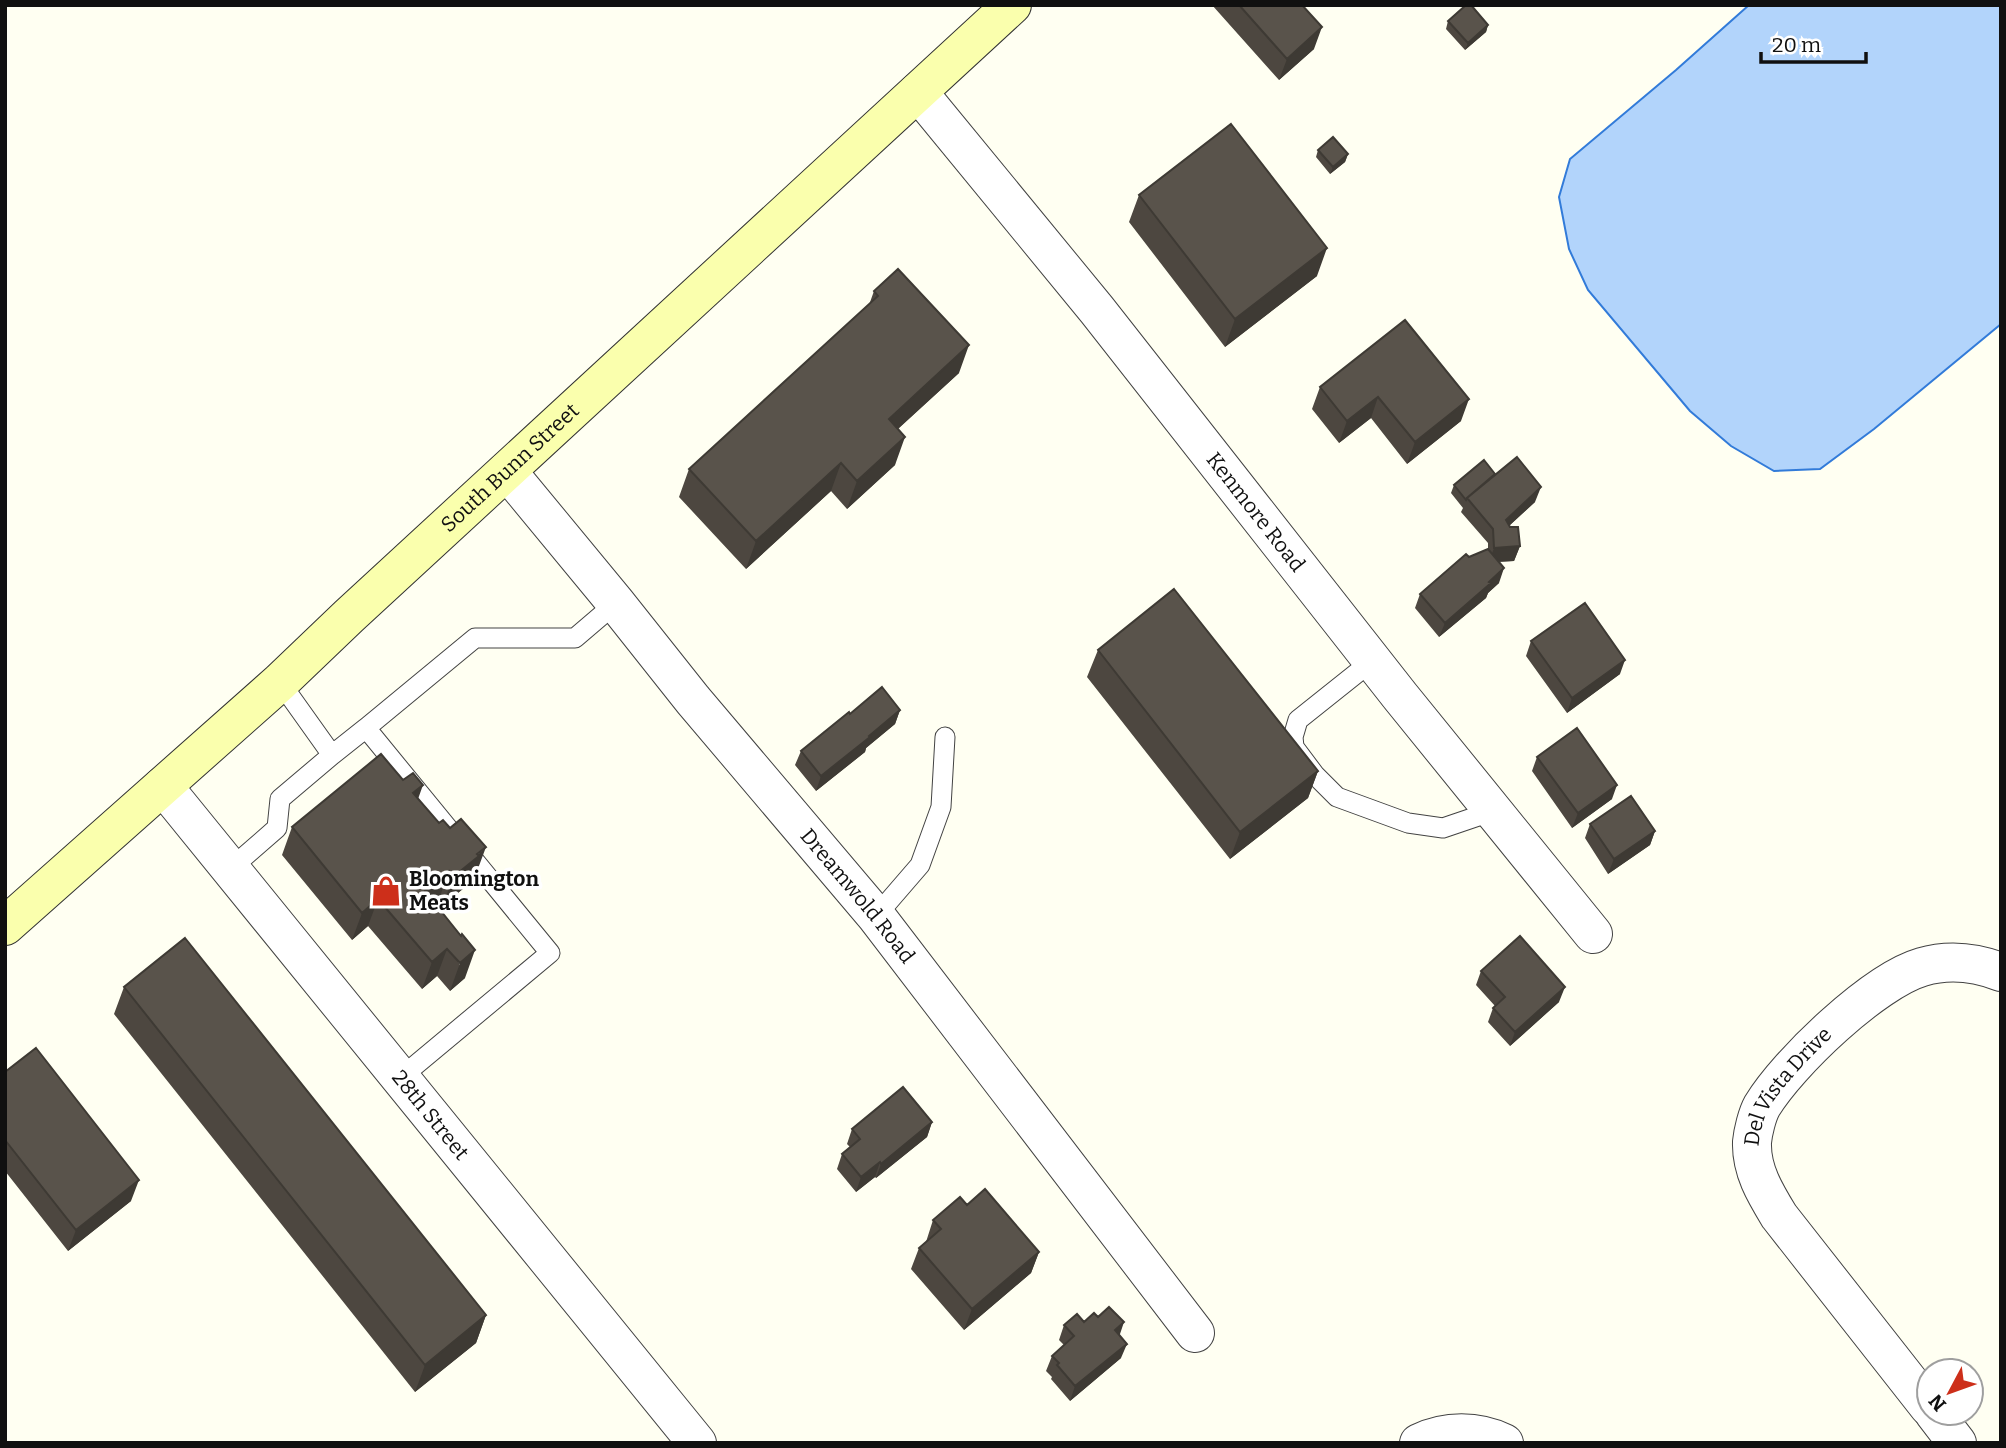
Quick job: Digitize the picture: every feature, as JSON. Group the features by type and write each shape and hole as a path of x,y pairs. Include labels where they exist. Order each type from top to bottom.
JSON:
{"street":[{"name":"South Bunn Street","path":"5,926 280,682 1012,5"},
{"name":"Kenmore Road","path":"918,92 1097,310 1372,661 1593,934"},
{"name":"Dreamwold Road","path":"507,471 693,700 876,916 1195,1333"},
{"name":"28th Street","path":"163,786 697,1443"},
{"name":"Del Vista Drive","path":"1915,1389 1779,1216 1756,1173 1752,1141 1761,1108 1788,1070 1880,988 1919,967 1939,963 1962,961 2001,972"},
{"path":"1945,1427 1957,1443"},
{"path":"1419,1443 1436,1436 1464,1432 1504,1443"}],"lane":[{"path":"230,869 277,828 279,800 475,638 575,638 616,603"},
{"path":"1372,661 1298,720 1293,737 1294,747 1315,775 1337,797 1408,823 1443,828 1493,811"},
{"path":"280,682 332,755"},
{"path":"366,727 551,953 400,1077"},
{"path":"876,916 920,864 940,807 945,737"}],"water":[{"path":"1749,5 2001,5 2001,324 1874,429 1820,469 1774,471 1731,446 1690,411 1588,290 1569,249 1559,197 1570,159"}],"building":[{"path":"1239,5 1302,5 1322,27 1287,59"},
{"path":"1466,5 1471,5 1488,25 1468,43 1448,21"},
{"path":"1231,124 1327,248 1235,319 1139,195"},
{"path":"1333,137 1348,154 1333,167 1318,150"},
{"path":"898,269 969,345 889,419 905,437 857,481 841,463 756,541 689,469 878,296 874,291"},
{"path":"1405,320 1469,399 1415,442 1378,397 1347,421 1320,387"},
{"path":"1517,457 1541,487 1506,520 1510,527 1518,527 1520,546 1494,548 1493,529 1467,498"},
{"path":"1484,460 1495,474 1466,500 1454,485"},
{"path":"1488,549 1504,568 1489,582 1491,583 1445,623 1420,594 1466,554 1469,557"},
{"path":"1174,589 1318,771 1240,832 1098,650"},
{"path":"1585,603 1625,660 1572,698 1531,641"},
{"path":"882,687 900,710 821,776 801,751"},
{"path":"1577,728 1617,785 1578,813 1537,757"},
{"name":"Bloomington Meats","path":"381,754 403,780 413,773 423,785 413,793 439,823 443,820 450,828 461,819 486,847 453,877 449,871 425,891 475,950 460,963 447,949 432,962 378,899 362,913 292,827"},
{"path":"1631,796 1655,831 1614,859 1590,824"},
{"path":"1520,936 1565,987 1515,1032 1493,1008 1505,997 1481,971"},
{"path":"185,938 486,1315 425,1365 124,987"},
{"path":"36,1048 139,1180 76,1230 5,1140 5,1072"},
{"path":"903,1087 932,1122 861,1177 842,1154 860,1139 852,1129"},
{"path":"985,1189 1039,1252 972,1309 919,1248 941,1229 933,1220 960,1197 967,1205"},
{"path":"1109,1307 1124,1322 1115,1330 1127,1344 1075,1386 1052,1356 1074,1336 1064,1325 1077,1314 1084,1322 1094,1313 1098,1317"}],"place":[{"name":"Bloomington Meats","path":"386,891"}]}
